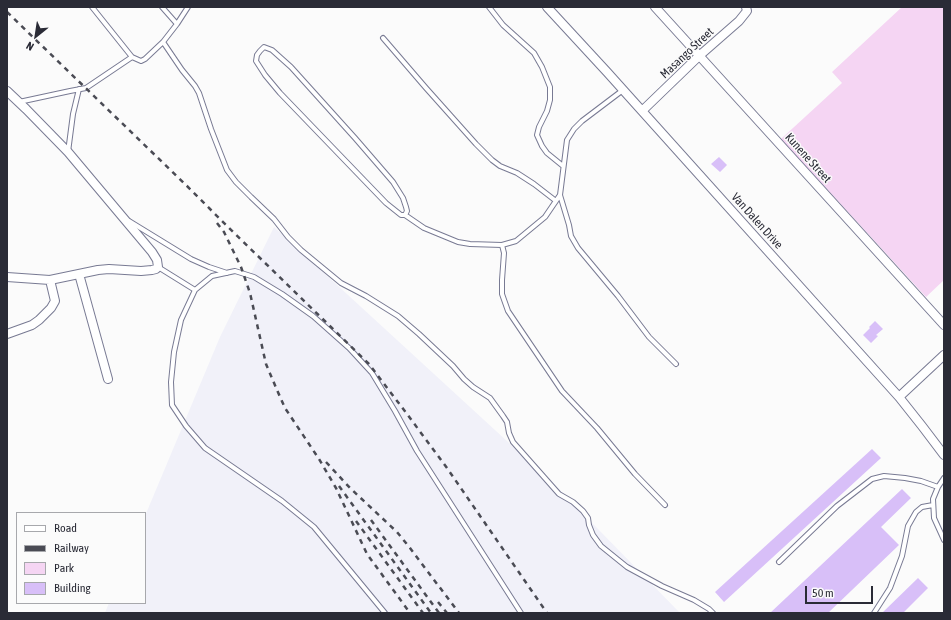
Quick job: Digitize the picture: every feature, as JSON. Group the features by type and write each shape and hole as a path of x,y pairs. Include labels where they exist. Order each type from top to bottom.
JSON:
{"street":[{"name":"Van Dalen Drive","path":"547,7 900,397 944,455"},
{"name":"Kunene Street","path":"655,7 944,325"},
{"name":"Masango Street","path":"642,111 699,56 739,21 746,9"},
{"path":"7,91 68,152 152,252 157,260 158,267 152,270 141,271 109,269 50,280 7,277"},
{"path":"79,274 108,379"},
{"path":"7,334 40,320 51,308 55,301 50,280"},
{"path":"900,397 944,355"}],"lane":[{"path":"92,7 132,57 141,61 162,42 177,24 188,7"},
{"path":"162,7 177,24"},
{"path":"489,7 503,25 534,53 542,67 550,87 550,100 547,111 539,127 538,135 542,146 547,153 563,166"},
{"path":"383,38 476,144 492,160 500,166 517,173 556,201"},
{"path":"162,42 199,93 227,170 250,197 274,219 288,237 301,250 341,283 366,296 398,316 453,366 464,379 490,398 507,422 509,433 513,442 559,494 583,510 588,518 593,535 601,546 628,567 662,586 694,600 713,613"},
{"path":"405,215 406,207 403,198 393,182 355,138 290,67 272,50 264,47 260,50 256,61 280,93 386,203 401,215 405,215 424,228 458,242 502,245 516,241 545,217 560,195"},
{"path":"19,102 86,88 132,57"},
{"path":"68,152 73,114 79,89"},
{"path":"623,90 582,121 574,129 567,140 560,195 571,236 578,248 618,296 649,337 676,364"},
{"path":"121,216 191,259 227,273"},
{"path":"502,245 504,253 502,294 508,311 562,391 597,428 635,474 665,505"},
{"path":"158,267 195,290"},
{"path":"385,613 314,527 282,501 204,448 186,426 172,404 171,382 174,352 181,320 195,290 212,276 235,271 254,277 282,294 313,316 349,348 372,373 418,451 521,613"},
{"path":"779,562 837,506 872,480 884,476 905,478 921,481 938,487"},
{"path":"944,478 933,499 934,518 944,540"},
{"path":"874,613 890,588 902,556 908,526 916,512 922,507 933,505"}],"shaded area":[{"path":"274,227 557,487 680,613 105,613 109,604 146,604 146,514 220,337"}],"green space":[{"path":"902,7 944,7 944,280 926,297 781,139 842,83 832,72"}],"building":[{"path":"719,157 727,165 720,172 711,164"},
{"path":"875,321 883,329 876,335 878,336 871,343 863,335"},
{"path":"872,449 881,458 724,602 715,592"},
{"path":"902,489 911,498 881,527 899,545 828,613 770,613"},
{"path":"918,578 928,588 903,613 882,613"}],"railway":[{"path":"7,12 369,364 447,468 547,613"},
{"path":"217,223 224,232 241,267 250,293 266,364 285,408 319,459 336,488 367,554 410,613"},
{"path":"326,462 350,488 397,532 459,613"},
{"path":"339,486 431,613"},
{"path":"371,520 439,613"},
{"path":"356,521 423,613"},
{"path":"438,602 447,613"}]}
